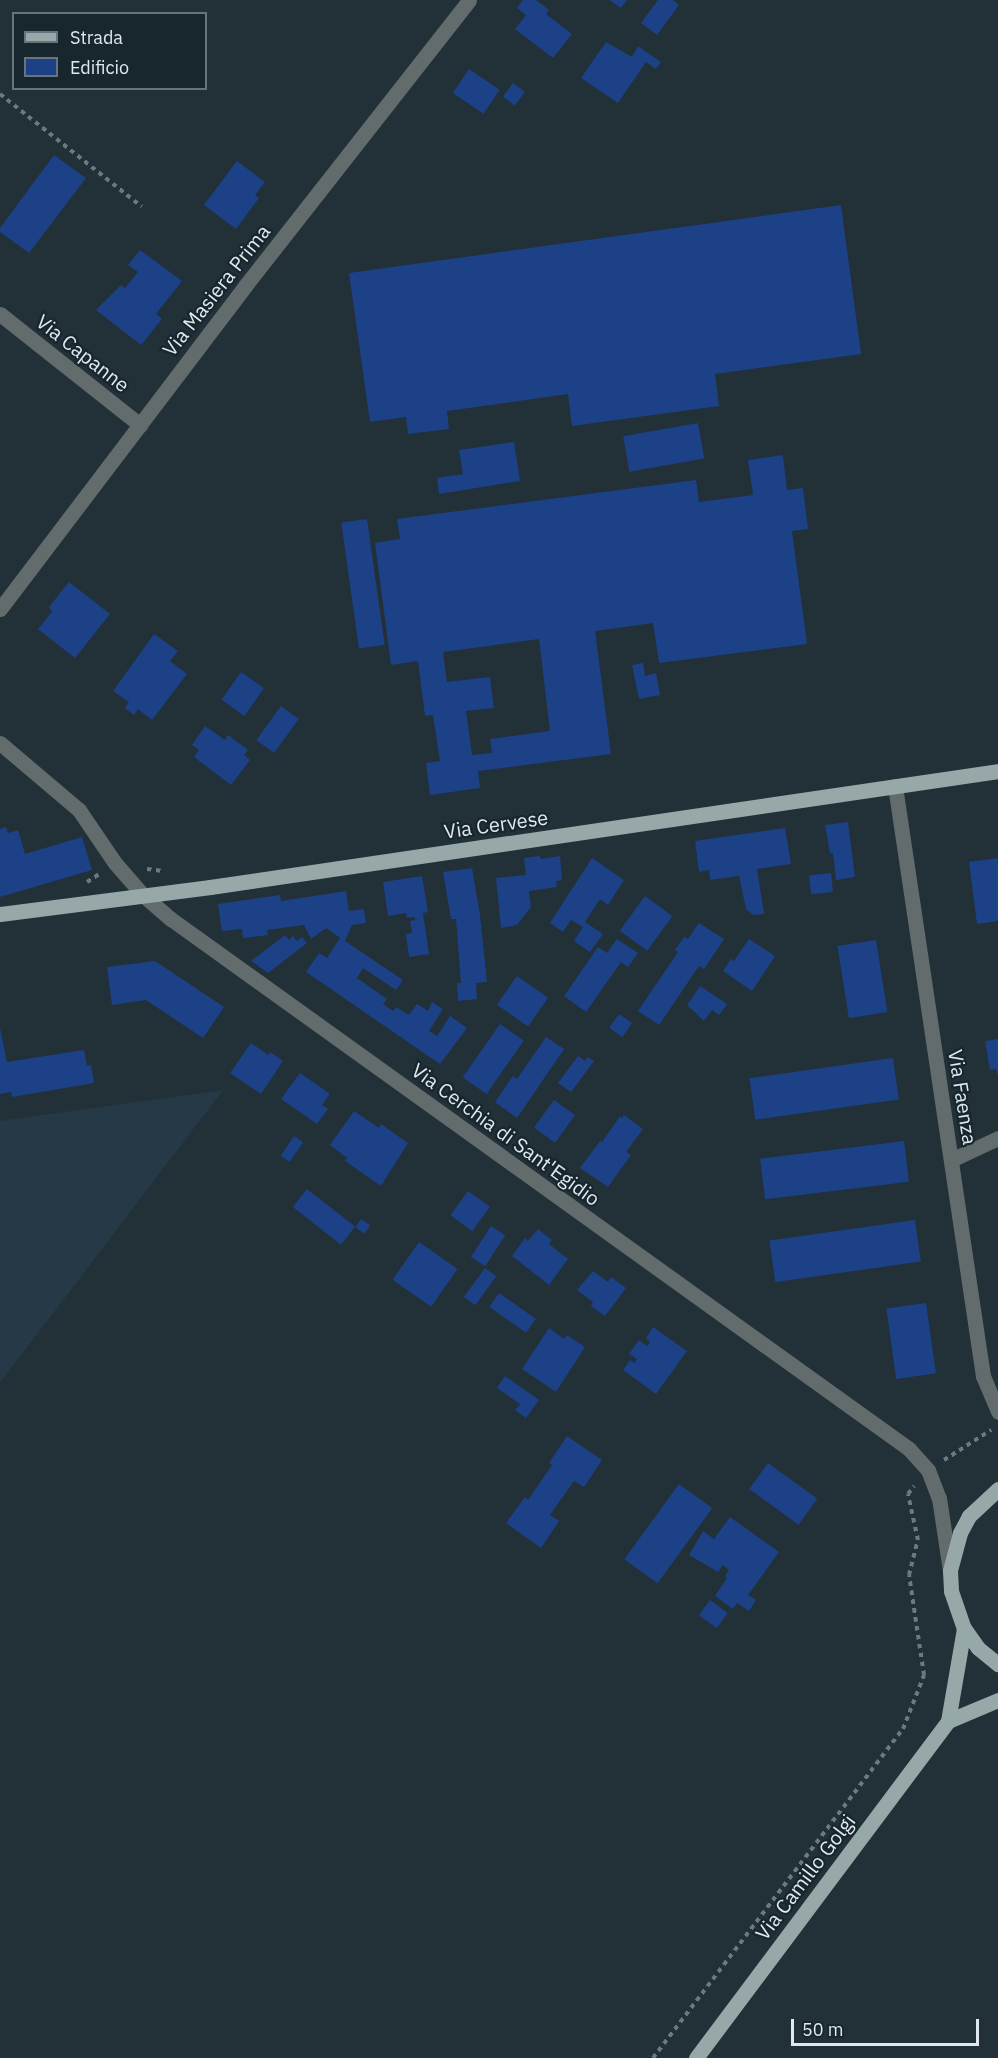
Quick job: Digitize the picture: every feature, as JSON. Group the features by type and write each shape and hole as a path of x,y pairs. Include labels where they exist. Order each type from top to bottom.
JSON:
{"main road":[{"name":"Via Cervese","path":"0,914 221,886 998,771"},
{"path":"997,1487 969,1516 960,1533 950,1571 951,1591 964,1628 978,1648 998,1664"},
{"name":"Via Camillo Golgi","path":"696,2058 948,1722 964,1628"},
{"name":"Via Camillo Golgi","path":"948,1722 998,1700"}],"street":[{"name":"Via Masiera Prima","path":"0,609 140,424 469,0"},
{"name":"Via Capanne","path":"0,314 140,424"},
{"name":"Via Cerchia di Sant'Egidio","path":"0,743 79,810 116,863 143,895 171,919 909,1449 928,1470 939,1497 950,1571"},
{"name":"Via Faenza","path":"895,786 983,1376 998,1412"},
{"path":"951,1160 998,1138"}],"path":[{"path":"0,94 142,207"},
{"path":"653,2058 903,1729 924,1675 909,1575 918,1540 908,1494 928,1470 998,1426"}],"shaded area":[{"path":"223,1090 0,1383 0,1121"}],"building":[{"path":"523,0 536,0 549,10 546,14 572,34 553,58 515,29 526,15 517,8"},
{"path":"609,0 627,0 621,8"},
{"path":"658,0 673,0 679,5 657,35 641,23"},
{"path":"606,42 632,57 638,46 661,62 656,69 646,62 618,103 581,78"},
{"path":"469,69 500,90 483,114 453,93"},
{"path":"513,83 525,92 515,106 503,97"},
{"path":"54,155 86,178 29,253 0,232 0,228"},
{"path":"237,161 265,182 255,195 259,198 236,229 204,205"},
{"path":"841,205 861,354 715,374 719,406 572,426 568,394 447,411 449,429 408,434 406,417 370,422 349,273"},
{"path":"140,250 182,281 156,314 162,319 141,345 96,310 121,285 125,288 138,272 128,265"},
{"path":"698,423 704,458 629,472 623,436"},
{"path":"514,442 520,481 439,494 437,478 463,474 459,450"},
{"path":"783,455 787,490 803,488 808,529 792,531 807,644 659,663 653,623 595,631 611,754 478,771 480,788 430,795 426,763 440,761 433,715 425,716 418,661 391,665 375,543 400,539 397,519 696,480 699,502 753,495 748,460","holes":["539,639 550,731 490,739 492,753 472,755 466,711 494,708 490,677 447,682 443,652"]},
{"path":"367,519 385,645 359,648 341,523"},
{"path":"69,582 110,614 75,658 38,629 52,612 49,607"},
{"path":"154,634 178,651 170,661 187,674 152,720 138,709 134,715 125,708 129,702 113,691"},
{"path":"643,663 645,676 656,673 660,695 639,699 632,665"},
{"path":"241,672 264,688 244,716 221,700"},
{"path":"281,706 299,719 274,753 256,740"},
{"path":"205,726 225,740 228,735 248,750 244,755 250,760 231,785 194,757 199,750 192,745"},
{"path":"848,822 855,877 836,880 833,853 830,853 825,825"},
{"path":"6,827 8,833 18,830 25,854 82,837 92,870 0,897 0,829"},
{"path":"785,828 791,864 757,869 764,914 753,915 746,909 739,876 710,880 709,870 699,872 695,841"},
{"path":"540,856 541,859 560,856 562,880 556,881 557,887 529,891 531,907 517,925 501,928 496,878 526,875 524,858"},
{"path":"592,858 624,880 608,905 600,899 585,922 603,934 590,952 574,941 583,927 571,920 563,932 550,923"},
{"path":"998,858 998,921 977,924 969,862"},
{"path":"472,868 480,915 487,982 476,983 477,999 458,1001 457,983 461,983 456,919 451,919 443,872"},
{"path":"831,873 833,892 811,894 809,875"},
{"path":"422,876 428,912 423,913 429,954 409,957 406,934 412,933 410,921 415,920 415,917 407,918 406,913 388,916 383,882"},
{"path":"346,891 349,911 364,909 366,923 352,925 345,941 403,980 396,990 363,968 357,978 387,999 383,1004 393,1011 396,1007 409,1015 417,1004 428,1011 432,1002 443,1009 429,1031 437,1036 450,1016 467,1028 440,1064 306,972 319,953 327,958 340,938 326,928 311,939 304,925 267,930 268,935 243,938 242,929 222,931 218,904 280,895 281,901"},
{"path":"645,896 673,916 647,951 620,931"},
{"path":"699,923 724,939 704,969 699,966 659,1025 638,1011 678,952 675,950 684,937 688,939"},
{"path":"285,935 289,940 293,936 297,941 302,937 307,943 268,973 251,961"},
{"path":"617,939 638,953 628,967 621,962 586,1012 564,996 598,947 607,953"},
{"path":"749,939 775,956 752,991 723,971 731,959 734,961"},
{"path":"876,940 887,1012 849,1018 837,946"},
{"path":"155,961 224,1007 203,1038 146,1000 112,1005 107,967"},
{"path":"517,976 548,998 528,1026 497,1005"},
{"path":"700,986 727,1004 719,1015 712,1010 704,1021 687,1005"},
{"path":"619,1014 632,1023 622,1037 609,1028"},
{"path":"500,1024 524,1041 486,1094 463,1077"},
{"path":"0,1028 7,1062 84,1050 87,1066 91,1065 94,1083 12,1097 11,1092 0,1094"},
{"path":"546,1037 564,1049 517,1118 495,1102 513,1076 517,1079"},
{"path":"998,1039 997,1074 996,1069 990,1070 985,1041"},
{"path":"251,1043 268,1055 270,1052 283,1061 261,1094 230,1073"},
{"path":"578,1056 585,1061 588,1057 594,1061 571,1092 558,1083"},
{"path":"893,1058 899,1100 755,1120 749,1078"},
{"path":"300,1073 330,1094 322,1105 328,1109 317,1124 281,1099"},
{"path":"554,1100 575,1115 555,1143 534,1128"},
{"path":"354,1111 379,1128 381,1124 408,1143 381,1186 345,1161 347,1158 330,1145"},
{"path":"624,1115 643,1129 626,1152 631,1155 608,1187 580,1168 620,1116 622,1118"},
{"path":"294,1136 303,1142 290,1162 281,1156"},
{"path":"904,1141 909,1182 765,1199 760,1159"},
{"path":"307,1189 355,1227 341,1245 293,1207"},
{"path":"468,1191 490,1207 472,1231 450,1215"},
{"path":"361,1219 370,1225 365,1233 355,1227"},
{"path":"915,1220 921,1262 775,1282 769,1240"},
{"path":"491,1226 505,1235 485,1266 471,1257"},
{"path":"538,1229 552,1240 549,1244 568,1259 549,1285 512,1256 525,1238 528,1241"},
{"path":"419,1242 458,1269 431,1307 393,1280"},
{"path":"485,1268 496,1276 475,1305 464,1297"},
{"path":"593,1271 608,1282 611,1277 626,1288 605,1316 591,1306 593,1302 577,1290"},
{"path":"499,1293 536,1319 526,1333 489,1307"},
{"path":"926,1303 936,1373 896,1379 886,1309"},
{"path":"653,1327 687,1351 656,1394 623,1370 630,1360 634,1363 637,1359 629,1354 639,1340 647,1346 650,1342 646,1338"},
{"path":"549,1328 564,1339 567,1335 585,1347 556,1392 522,1369"},
{"path":"505,1376 539,1400 526,1418 515,1410 520,1404 497,1388"},
{"path":"567,1436 602,1460 584,1487 574,1481 550,1515 559,1521 541,1548 506,1523 525,1497 528,1500 552,1465 549,1463"},
{"path":"768,1463 817,1499 799,1525 749,1489"},
{"path":"679,1484 712,1508 658,1583 624,1559"},
{"path":"730,1517 779,1552 748,1595 756,1600 749,1611 737,1603 733,1609 715,1596 727,1578 725,1576 729,1570 723,1565 718,1572 689,1555 703,1531 714,1539"},
{"path":"710,1600 728,1613 717,1628 699,1615"}]}
